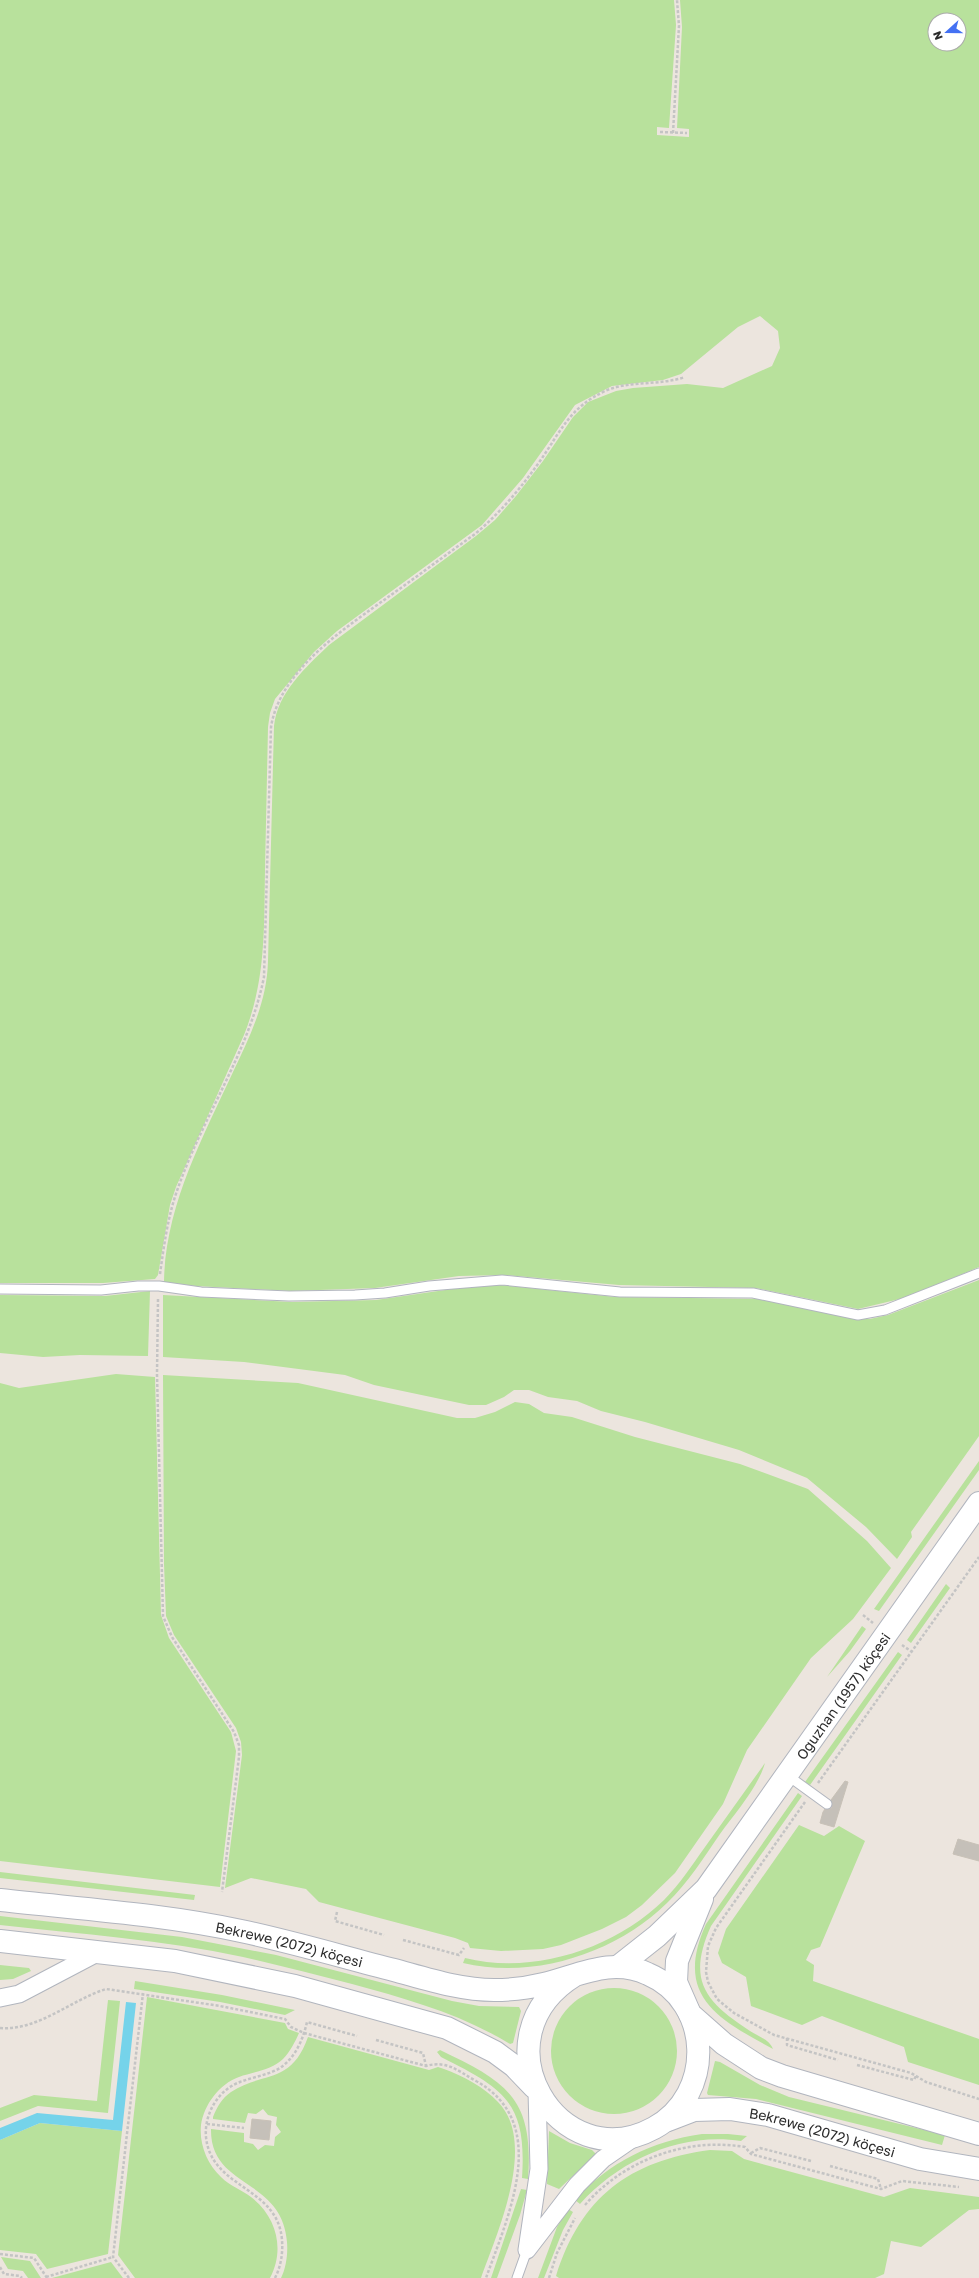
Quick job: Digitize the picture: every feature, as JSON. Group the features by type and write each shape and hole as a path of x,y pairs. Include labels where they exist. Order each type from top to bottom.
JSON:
{"main road":[{"name":"Oguzhan (1957) köçesi","path":"619,1966 657,1936 706,1889 979,1503"},
{"name":"Oguzhan (1957) köçesi","path":"690,2014 676,1982 676,1961 706,1889"},
{"name":"Bekrewe (2072) köçesi","path":"0,1900 168,1919 238,1930 423,1978 484,1990 517,1989 542,1985 589,1970 619,1966 634,1968 661,1980 673,1990 690,2014 724,2044 761,2068 810,2086 979,2134"},
{"name":"Bekrewe (2072) köçesi","path":"0,1942 175,1961 232,1971 295,1986 447,2028 495,2052 514,2066 537,2091 555,2115 580,2131 609,2138 638,2135 665,2121 694,2110 730,2109 768,2115 920,2158 979,2169"},
{"name":"Bekrewe (2072) köçesi","path":"537,2091 529,2062 528,2047 533,2025 552,1993 575,1975"},
{"name":"Bekrewe (2072) köçesi","path":"665,2121 685,2100 697,2072 699,2042 690,2014"}],"street":[{"path":"0,1998 19,1994 97,1952"},
{"path":"527,2250 539,2169 537,2091"},
{"path":"527,2250 577,2185 603,2159 638,2135"}],"lane":[{"path":"0,1289 101,1290 138,1286 159,1286 201,1292 289,1296 333,1296 385,1293 429,1286 502,1280 620,1292 753,1293 858,1315 885,1310 979,1274"},
{"path":"787,1775 827,1804"},
{"path":"516,2278 527,2250"}],"path":[{"path":"673,132 679,26 677,0"},
{"path":"660,132 687,133"},
{"path":"222,1892 232,1823 239,1745 234,1732 172,1637 163,1616 157,1374 159,1286 167,1230 178,1187 246,1036 261,991 264,977 271,727 278,700 294,678 328,643 475,534 493,518 526,480 579,406 613,388 666,382 685,377"},
{"path":"979,1557 726,1912 708,1946 706,1960 708,1982 711,1991 717,1999 734,2013 762,2030 912,2073 926,2082 979,2099"},
{"path":"336,1912 335,1921 384,1935"},
{"path":"403,1940 459,1955 464,1948"},
{"path":"0,2028 26,2026 92,1993 106,1989 143,1993 285,2019 291,2027 304,2033 426,2066 442,2063 479,2082 504,2102 516,2127 518,2151 515,2193 486,2278"},
{"path":"129,2278 113,2257 143,1993"},
{"path":"275,2278 283,2249 278,2223 264,2201 224,2174 217,2166 208,2147 207,2124 213,2105 227,2089 238,2082 280,2068 294,2054 304,2033 307,2022 357,2036"},
{"path":"787,2038 787,2045 838,2060"},
{"path":"376,2040 423,2053 426,2066"},
{"path":"857,2065 914,2080 916,2076"},
{"path":"207,2124 244,2128"},
{"path":"580,2211 599,2190 622,2173 645,2160 671,2151 701,2145 722,2144 745,2147 751,2154 881,2189 902,2181 964,2188"},
{"path":"751,2154 760,2148 811,2161"},
{"path":"830,2166 878,2179 881,2189"},
{"path":"549,2278 557,2253 576,2216"},
{"path":"0,2254 34,2258 47,2277 113,2257"},
{"path":"0,2267 4,2274 20,2276 22,2278"}],"green space":[{"path":"0,0 674,0 676,25 669,128 657,127 657,135 689,137 689,129 677,128 682,27 680,0 979,0 979,1267 908,1297 858,1309 756,1288 619,1285 504,1275 459,1276 375,1288 291,1291 196,1286 164,1282 166,1254 178,1200 198,1148 246,1045 261,1005 264,991 268,961 274,726 276,714 287,692 302,672 329,645 476,536 495,520 543,461 573,417 588,402 616,391 633,388 687,384 723,388 772,366 780,348 778,331 760,316 738,327 681,374 663,380 612,386 575,405 523,478 482,525 337,631 314,652 275,699 270,713 268,727 264,934 260,974 251,1015 244,1035 176,1187 170,1205 158,1275 155,1279 103,1283 0,1283"},
{"path":"979,1280 979,1436 911,1532 912,1537 897,1559 866,1527 807,1478 739,1450 645,1422 601,1411 577,1401 548,1397 529,1390 514,1390 504,1397 486,1405 469,1405 374,1385 345,1375 244,1362 163,1357 163,1295 292,1302 376,1300 459,1288 501,1285 616,1297 769,1299 855,1319 870,1319 888,1315"},
{"path":"150,1291 148,1356 80,1355 43,1357 0,1353 0,1295 105,1296"},
{"path":"116,1374 155,1377 161,1615 169,1638 231,1732 236,1751 220,1887 0,1861 0,1383 19,1388"},
{"path":"163,1375 298,1383 457,1418 475,1418 495,1412 515,1402 529,1404 544,1413 572,1417 635,1437 740,1464 808,1489 867,1541 891,1568 853,1619 811,1658 747,1750 723,1804 675,1873 642,1905 626,1917 602,1929 561,1945 543,1949 501,1951 470,1948 468,1943 455,1938 319,1902 306,1889 251,1878 225,1888 242,1755 241,1742 236,1728 174,1635 166,1616 164,1564"},
{"path":"979,1461 979,1470 879,1611 874,1609"},
{"path":"946,1584 950,1588 911,1643 907,1640"},
{"path":"862,1626 866,1629 850,1651 827,1677"},
{"path":"898,1652 902,1655 810,1785 805,1782"},
{"path":"765,1763 762,1772 746,1799 695,1870 675,1895 647,1921 624,1936 599,1948 572,1958 545,1965 518,1968 490,1967 463,1963 465,1958 491,1962 518,1963 545,1960 571,1954 597,1944 621,1932 644,1917 664,1900 681,1881"},
{"path":"798,1793 802,1796 711,1926 700,1961 704,1988 711,1999 721,2010 734,2020 766,2040 773,2049 752,2038 718,2015 706,2002 698,1987 695,1969 697,1948 706,1924"},
{"path":"799,1825 824,1836 839,1826 865,1841 820,1947 811,1950 806,1960 814,1965 813,1981 979,2039 979,2085 908,2062 904,2047 822,2016 802,2025 751,2006 746,1977 722,1963 718,1953 726,1929"},
{"path":"0,1872 195,1895 194,1900 0,1878"},
{"path":"0,1916 182,1937 276,1955 452,2001 479,2006 519,2007 521,2011 513,2043 510,2044 472,2024 433,2008 373,1990 284,1967 243,1957 183,1946 0,1925"},
{"path":"0,1965 29,1968 31,1971 13,1979 0,1980"},
{"path":"135,1981 222,1995 295,2010 285,2015 220,2002 134,1989"},
{"path":"620,1988 644,1995 659,2006 670,2021 676,2039 676,2063 670,2081 659,2096 644,2107 626,2113 608,2114 584,2107 569,2096 558,2081 552,2063 551,2045 558,2021 569,2006 584,1995 602,1989"},
{"path":"147,1997 285,2023 288,2029 299,2033 286,2056 279,2063 232,2080 219,2090 205,2110 201,2125 201,2139 205,2153 216,2172 260,2205 272,2224 276,2234 277,2256 275,2267 270,2278 135,2278 118,2255"},
{"path":"108,2000 120,2001 108,2113 38,2106 0,2121 0,2108 34,2095 97,2101"},
{"path":"308,2037 429,2070 438,2067 444,2069 473,2082 498,2102 509,2119 514,2140 514,2164 504,2213 481,2278 281,2278 287,2251 287,2242 282,2221 273,2205 233,2174 222,2163 214,2148 211,2129 244,2133 244,2142 253,2144 258,2150 265,2145 274,2146 275,2137 281,2132 276,2125 277,2117 268,2115 263,2109 256,2114 248,2113 245,2123 213,2119 213,2117 220,2103 231,2092 254,2081 275,2075 285,2070 293,2063 301,2052"},
{"path":"440,2050 483,2072 499,2084 511,2096 520,2111 526,2129 529,2152 528,2179 522,2178 523,2153 520,2132 515,2115 507,2101 496,2090 481,2079 441,2057 437,2052"},
{"path":"715,2061 720,2062 760,2085 789,2097 945,2135 942,2145 756,2099 708,2095 707,2093"},
{"path":"40,2123 122,2131 108,2254 47,2269 36,2254 0,2250 0,2140"},
{"path":"549,2131 570,2143 592,2150 596,2154 559,2189 547,2184"},
{"path":"702,2134 747,2136 741,2141 718,2139 674,2145 632,2162 613,2174 580,2204 575,2200 602,2175 632,2155 666,2142"},
{"path":"710,2150 732,2151 744,2159 884,2197 910,2188 979,2197 979,2209 969,2210 921,2247 891,2241 884,2274 875,2278 559,2278 556,2276 566,2248 579,2225 594,2204 612,2188 632,2174 655,2163 681,2155"},
{"path":"521,2189 527,2190 520,2215 497,2278 491,2278"},
{"path":"568,2209 573,2212 563,2230 544,2278 538,2278 557,2227"},
{"path":"1,2257 30,2261 41,2278 28,2278 23,2271 8,2269"},
{"path":"111,2262 123,2278 52,2278"}],"water":[{"path":"126,2002 136,2003 122,2131 40,2123 0,2140 0,2128 37,2113 113,2120"}],"building":[{"path":"845,1781 848,1782 834,1827 820,1823 823,1812 825,1809 832,1808 831,1800"},
{"path":"958,1839 979,1845 979,1861 953,1854"},
{"path":"252,2119 271,2121 269,2140 250,2138"}]}
